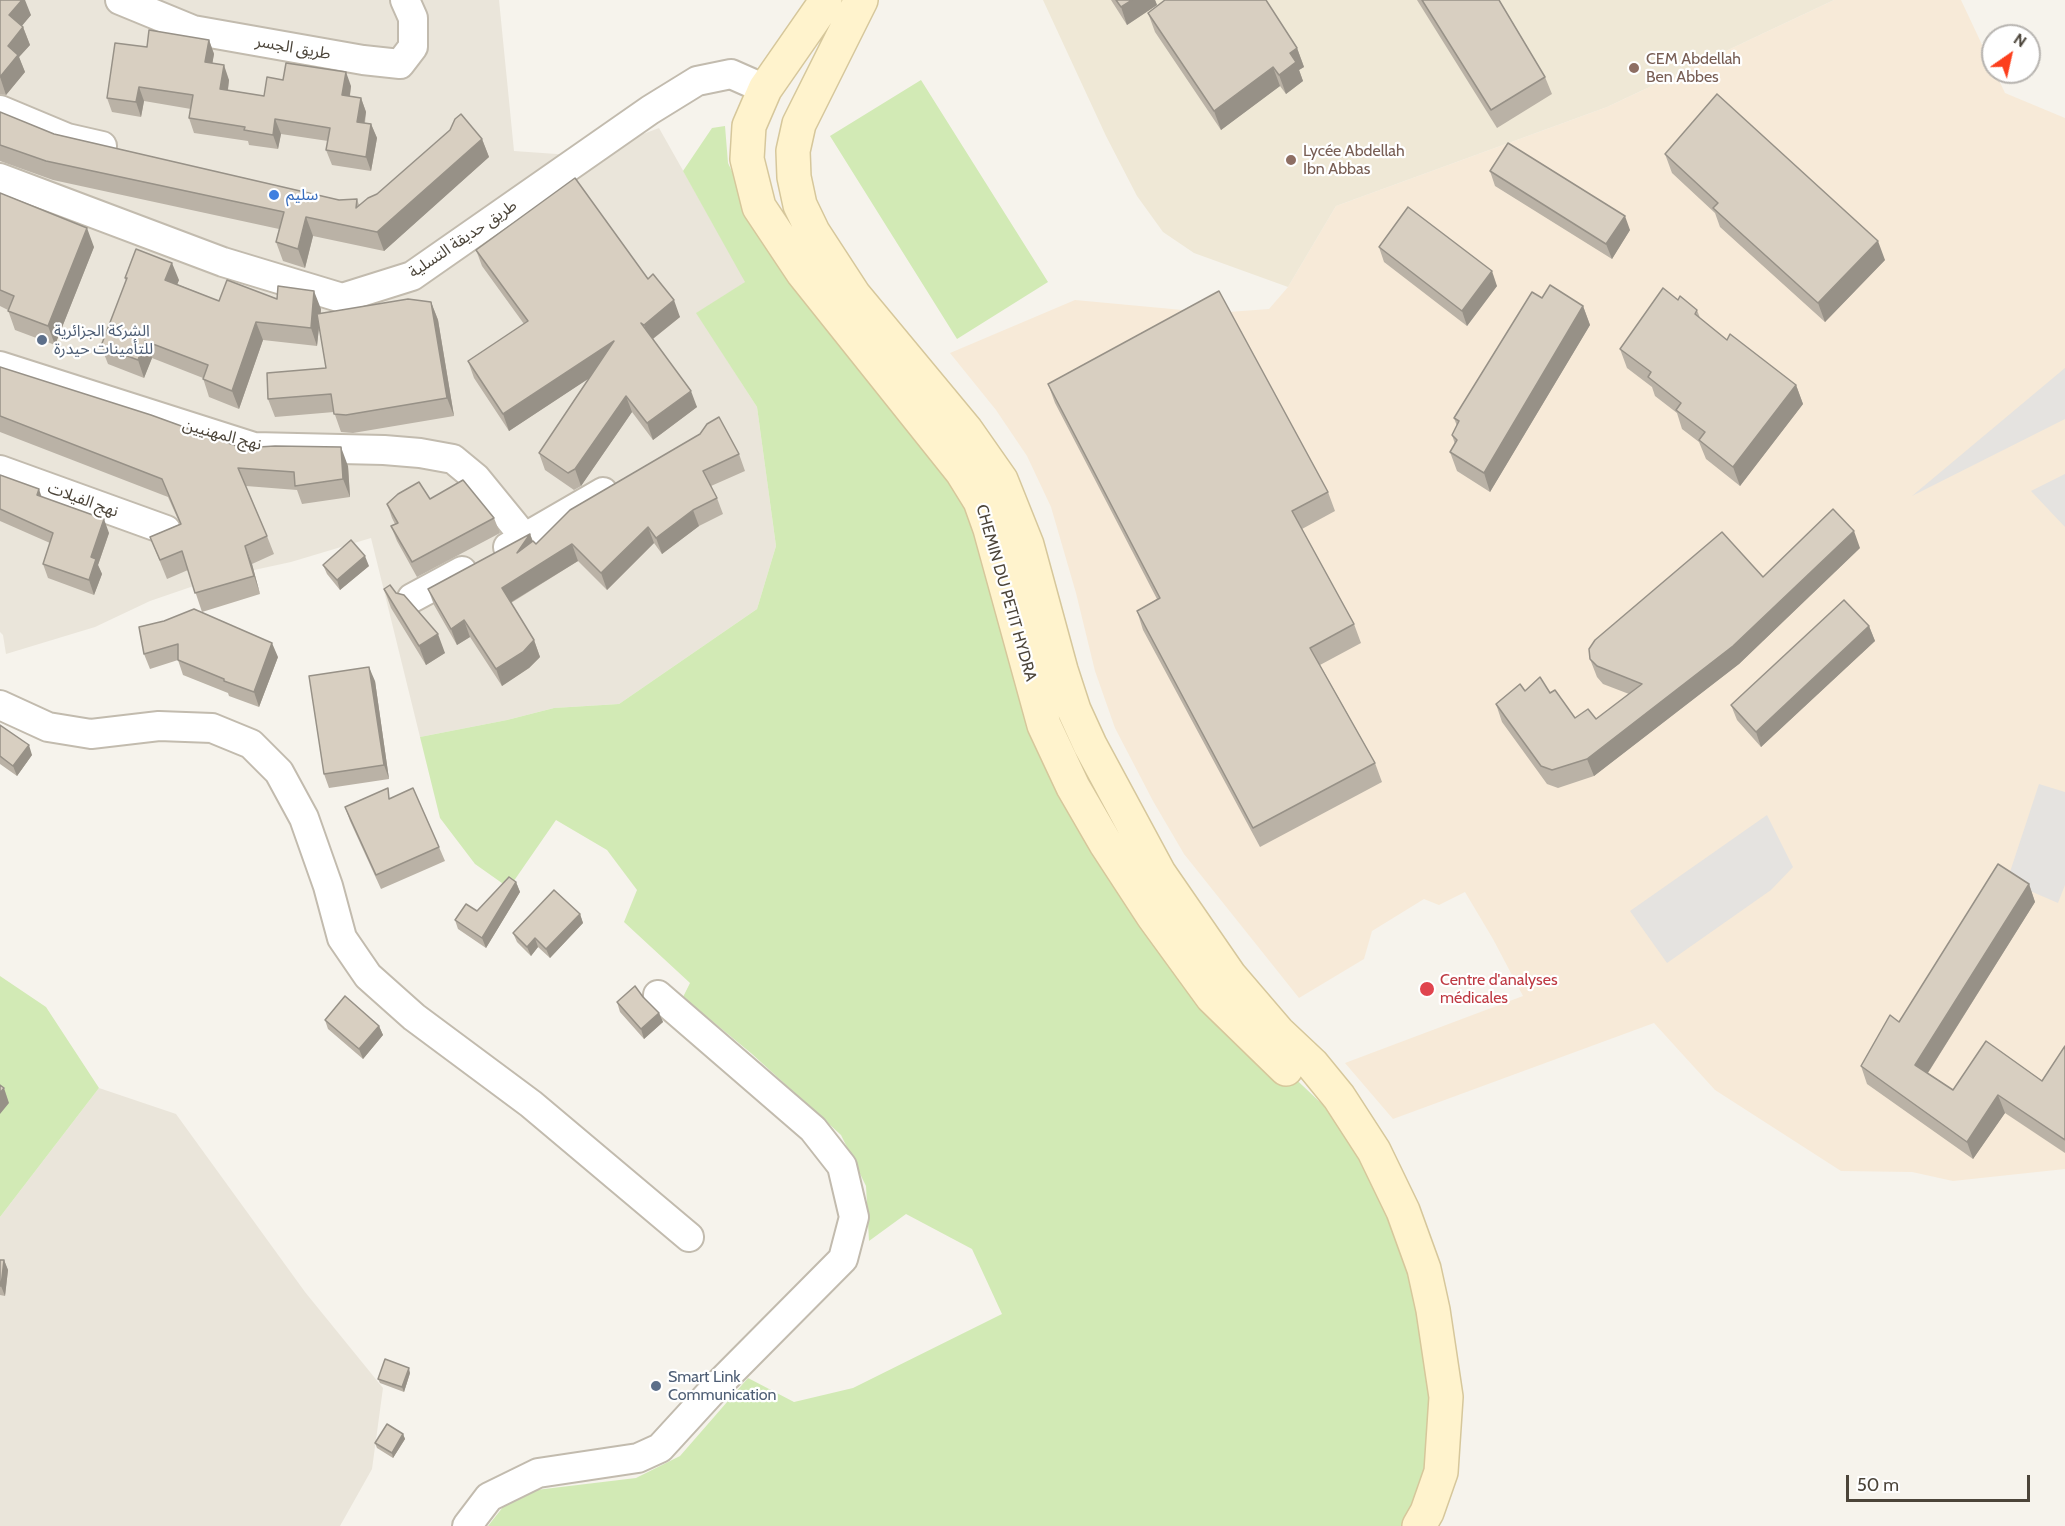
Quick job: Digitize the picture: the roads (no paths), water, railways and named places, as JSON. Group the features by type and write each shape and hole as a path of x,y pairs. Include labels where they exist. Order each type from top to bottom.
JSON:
{"main road":[{"name":"CHEMIN DU PETIT HYDRA","path":"825,0 765,90 749,126 747,159 759,207 777,238 803,273 962,472 980,501 990,529 1044,725 1073,787 1106,844 1153,916 1212,997 1294,1077 1339,1097"},
{"name":"CHEMIN DU PETIT HYDRA","path":"861,0 799,124 793,151 794,177 800,205 813,232 854,296 966,430 1001,480 1027,545 1074,710 1090,745 1159,873 1230,976 1278,1032 1312,1064 1339,1097 1374,1151 1403,1211 1424,1269 1433,1310 1446,1397 1441,1472 1427,1512 1419,1526"}],"street":[{"name":"طريق الجسر","path":"120,0 193,30 363,60 400,64 413,47 413,18 405,0"},
{"name":"طريق حديقة التسلية","path":"0,178 223,262 342,298 412,276 650,110 697,81 730,74 765,90"},
{"path":"0,110 67,138 123,151"},
{"name":"نهج المهنيين","path":"0,366 254,447 384,450 453,459 476,478 525,538"},
{"name":"نهج الفيلات","path":"0,470 166,530"},
{"path":"411,598 525,538 627,478"},
{"path":"0,705 48,727 91,734 159,726 212,728 251,744 279,772 304,818 342,938 368,976 414,1017 531,1104 689,1237"},
{"path":"467,1526 489,1497 538,1473 638,1458 660,1448 715,1388 843,1259 854,1216 842,1166 813,1129 658,995"}],"place":[{"name":"CEM Abdellah Ben Abbes","path":"1634,68"},
{"name":"Lycée Abdellah Ibn Abbas","path":"1291,160"},
{"name":"سليم","path":"274,195"},
{"name":"الشركة الجزائرية للتأمينات حيدرة","path":"42,340"},
{"name":"Centre d'analyses médicales","path":"1427,989"},
{"name":"Smart Link Communication","path":"656,1386"}]}
